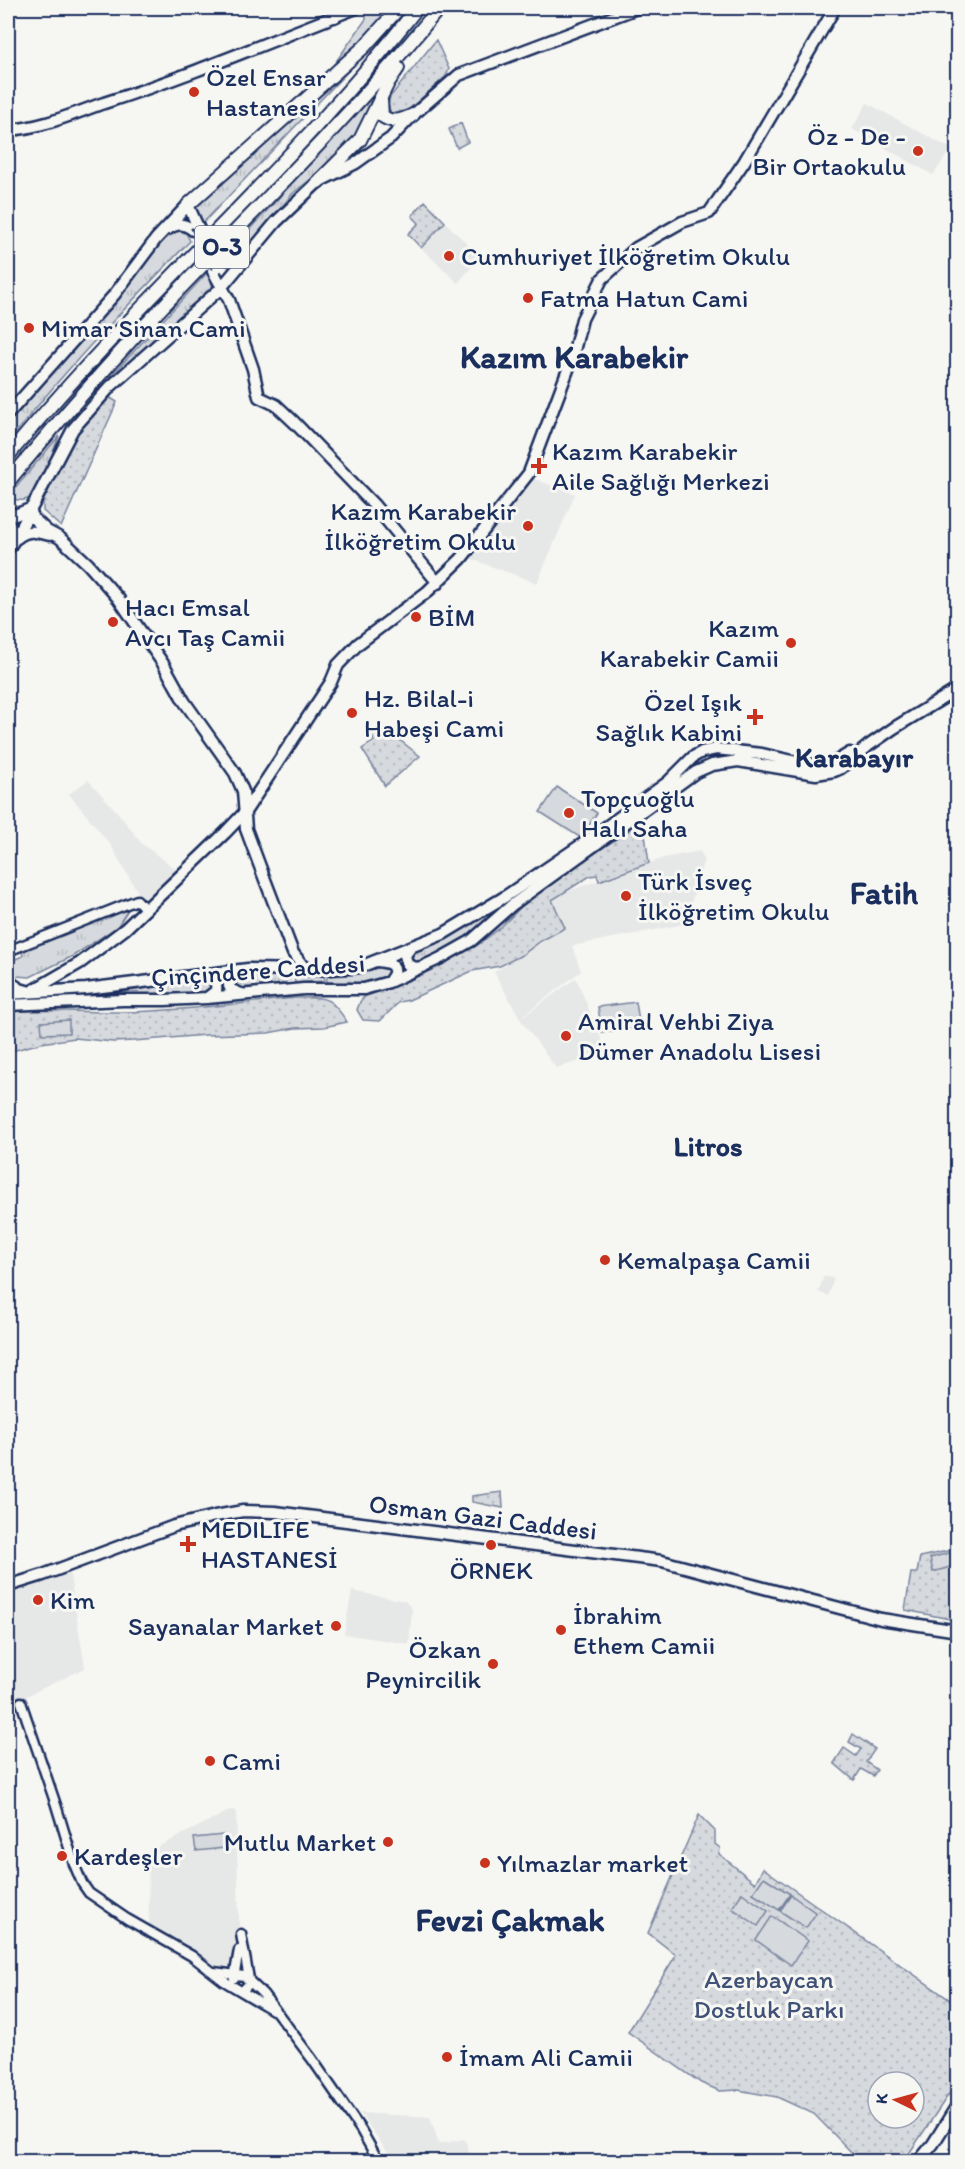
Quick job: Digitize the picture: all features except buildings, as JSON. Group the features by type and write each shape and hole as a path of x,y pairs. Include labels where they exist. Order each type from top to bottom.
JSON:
{"highway":[{"path":"188,205 364,47 399,8"},
{"name":"O-3","path":"8,456 110,340 320,120 417,8"},
{"path":"318,182 360,140 388,83 438,9"},
{"name":"O-3","path":"8,482 62,417 138,333 322,143 381,78 438,9"},
{"path":"381,96 381,110 385,118 398,121 413,116"}],"main road":[{"path":"8,130 54,122 124,98 338,12 356,8"},
{"path":"10,545 73,429 110,387 235,274 276,222 318,182 356,163 372,152 398,132 459,75 637,8"},
{"path":"8,981 30,992 80,963 146,910 245,812 331,682 338,665 358,644 438,583 486,529 529,473 572,359 582,320 602,279 630,252 682,222 709,213 724,194 835,8"},
{"path":"8,414 114,295 156,239 188,205 195,228 215,269 221,288 230,300 253,369 259,397 276,405 374,505 438,583"},
{"path":"156,239 175,225 183,224 195,228"},
{"path":"215,269 235,274"},
{"path":"202,306 230,300"},
{"path":"8,512 15,514 30,509"},
{"path":"30,509 37,522 60,538 88,564 118,598 158,657 184,701 235,773 243,791 246,829 291,947 303,966 312,970"},
{"path":"8,521 13,531 10,545"},
{"path":"10,545 23,532 30,531 60,538"},
{"name":"Çinçindere Caddesi","path":"8,994 86,990 243,970 360,967 442,934 503,898 668,782 693,757 702,752 716,749 762,753 810,765 835,762 845,757 865,739 957,681"},
{"name":"Çinçindere Caddesi","path":"8,1005 123,999 207,998 304,989 364,989 389,981 422,967 471,941 512,906 696,772 712,765 738,761 816,774 834,771 894,728 957,689"},
{"path":"414,945 407,951 405,960 411,966 422,967"},
{"path":"276,970 285,963 291,947"},
{"path":"377,961 393,966 394,974 389,981"},
{"path":"243,970 231,978 229,986 234,992 244,994"},
{"path":"207,998 216,991 216,981 210,974"},
{"name":"Osman Gazi Caddesi","path":"8,1586 174,1526 243,1511 275,1512 662,1561 881,1619 957,1631"},
{"path":"918,2162 933,2144 957,2104"}],"street":[{"path":"8,951 137,900 146,910"},
{"path":"21,1702 74,1863 89,1893 127,1919 192,1956 208,1970 273,2010"},
{"path":"233,1986 241,1934 249,1979 248,1985 242,1991"},
{"path":"208,1970 235,1974 249,1979 263,1994 273,2010 306,2050 361,2130 379,2162"}],"shaded area":[{"path":"867,103 951,149 933,175 852,129"},
{"path":"445,222 480,257 458,283 421,248"},
{"name":"Kazım Karabekir İlköğretim Okulu","path":"531,478 575,494 537,583 469,558"},
{"path":"88,780 142,844 177,870 169,882 144,903 110,844 69,794"},
{"name":"Türk İsveç İlköğretim Okulu","path":"700,851 704,859 685,924 572,946 581,971 520,1018 494,972 565,928 552,901 565,892 664,858"},
{"name":"Amiral Vehbi Ziya Dümer Anadolu Lisesi","path":"576,978 607,1053 556,1068 520,1019"},
{"path":"824,1276 834,1279 828,1296 818,1292"},
{"path":"69,1569 85,1668 24,1697 8,1702 8,1590"},
{"path":"352,1591 405,1601 412,1609 409,1644 344,1634"},
{"path":"231,1810 236,1811 240,1960 225,1971 149,1924 148,1852"},
{"path":"360,2113 430,2117 439,2144 465,2139 471,2161 394,2161"}],"green space":[{"path":"392,8 376,27 330,70 366,19 366,10"},
{"path":"436,40 449,69 446,76 405,113 397,115 391,113 388,105 390,97"},
{"path":"349,64 353,66 203,223 194,205"},
{"path":"369,101 373,107 356,140 339,157 292,194 236,265 231,268 224,265 221,260"},
{"path":"461,123 468,142 457,148 449,129"},
{"path":"425,201 445,222 421,248 408,234 419,223 412,216"},
{"path":"180,228 185,231 190,241 73,365 8,443 8,416 161,241"},
{"path":"207,273 213,287 94,394"},
{"path":"109,397 117,402 61,527 43,511 43,502 74,435"},
{"path":"59,436 44,476 34,494 28,499 21,500 8,496"},
{"path":"383,727 420,756 385,786 362,749 374,741 370,733"},
{"name":"Topçuoğlu Halı Saha","path":"557,787 597,813 581,838 540,812"},
{"path":"643,821 649,863 599,881 597,875 590,876 552,900 565,928 500,966 472,971 409,1000 399,1002 380,1021 363,1020 357,1010 364,997 415,978 479,944 501,927 532,896"},
{"path":"504,904 466,938 417,963 412,961 413,953 445,939"},
{"path":"131,905 117,927 73,956 30,977 16,976 9,971 8,962 23,956 21,946"},
{"path":"384,966 390,971 378,980 361,983 327,982 327,976 353,975"},
{"path":"291,976 290,980 286,980 286,984 240,988 235,984 237,979"},
{"path":"294,976 324,976 325,981 295,983"},
{"path":"204,979 212,984 207,992 202,994 111,994"},
{"path":"294,998 320,998 331,1002 347,1022 268,1033 134,1041 113,1042 75,1038 41,1043 8,1052 8,1012 141,1011"},
{"path":"636,1002 640,1027 602,1033 598,1007"},
{"path":"69,1020 69,1033 42,1034 41,1022"},
{"path":"502,1492 503,1508 472,1502 472,1496"},
{"path":"957,1549 958,1606 955,1620 905,1610 911,1573 917,1573 920,1557"},
{"path":"957,1551 957,1565 933,1572 930,1558"},
{"path":"853,1734 875,1749 866,1762 877,1770 873,1776 861,1769 854,1780 834,1763 844,1748 856,1756 861,1749 849,1742"},
{"name":"Azerbaycan Dostluk Parkı","path":"699,1815 715,1831 715,1844 720,1848 719,1854 755,1883 763,1868 957,2005 957,2082 926,2128 926,2070 866,2070 866,2130 925,2130 904,2161 860,2161 814,2114 777,2097 738,2090 720,2091 701,2083 628,2032 676,1955 648,1933"},
{"path":"223,1835 225,1848 196,1851 194,1838"},
{"path":"764,1877 790,1894 779,1910 753,1893"},
{"path":"742,1893 768,1911 758,1926 732,1908"},
{"path":"791,1895 816,1913 806,1928 780,1911"},
{"path":"772,1916 808,1941 791,1965 756,1940"}],"place":[{"name":"Özel Ensar Hastanesi","path":"194,92"},
{"name":"Öz - De - Bir Ortaokulu","path":"918,151"},
{"name":"Cumhuriyet İlköğretim Okulu","path":"449,256"},
{"name":"Fatma Hatun Cami","path":"528,298"},
{"name":"Mimar Sinan Cami","path":"29,328"},
{"name":"Kazım Karabekir Aile Sağlığı Merkezi","path":"539,466"},
{"name":"Kazım Karabekir İlköğretim Okulu","path":"528,526"},
{"name":"BİM","path":"416,617"},
{"name":"Hacı Emsal Avcı Taş Camii","path":"113,622"},
{"name":"Kazım Karabekir Camii","path":"791,643"},
{"name":"Hz. Bilal-i Habeşi Cami","path":"352,713"},
{"name":"Özel Işık Sağlık Kabini","path":"755,717"},
{"name":"Topçuoğlu Halı Saha","path":"569,813"},
{"name":"Türk İsveç İlköğretim Okulu","path":"626,896"},
{"name":"Amiral Vehbi Ziya Dümer Anadolu Lisesi","path":"566,1036"},
{"name":"Kemalpaşa Camii","path":"605,1260"},
{"name":"MEDILIFE HASTANESİ","path":"188,1544"},
{"name":"ÖRNEK","path":"491,1545"},
{"name":"Kim","path":"38,1600"},
{"name":"Sayanalar Market","path":"336,1626"},
{"name":"İbrahim Ethem Camii","path":"561,1630"},
{"name":"Özkan Peynircilik","path":"493,1664"},
{"name":"Cami","path":"210,1761"},
{"name":"Mutlu Market","path":"388,1842"},
{"name":"Kardeşler","path":"62,1856"},
{"name":"Yılmazlar market","path":"485,1863"},
{"name":"İmam Ali Camii","path":"447,2057"}],"district":[{"name":"Kazım Karabekir","path":"574,357"},
{"name":"Karabayır","path":"854,757"},
{"name":"Fatih","path":"884,893"},
{"name":"Litros","path":"708,1146"},
{"name":"Fevzi Çakmak","path":"510,1920"}]}
